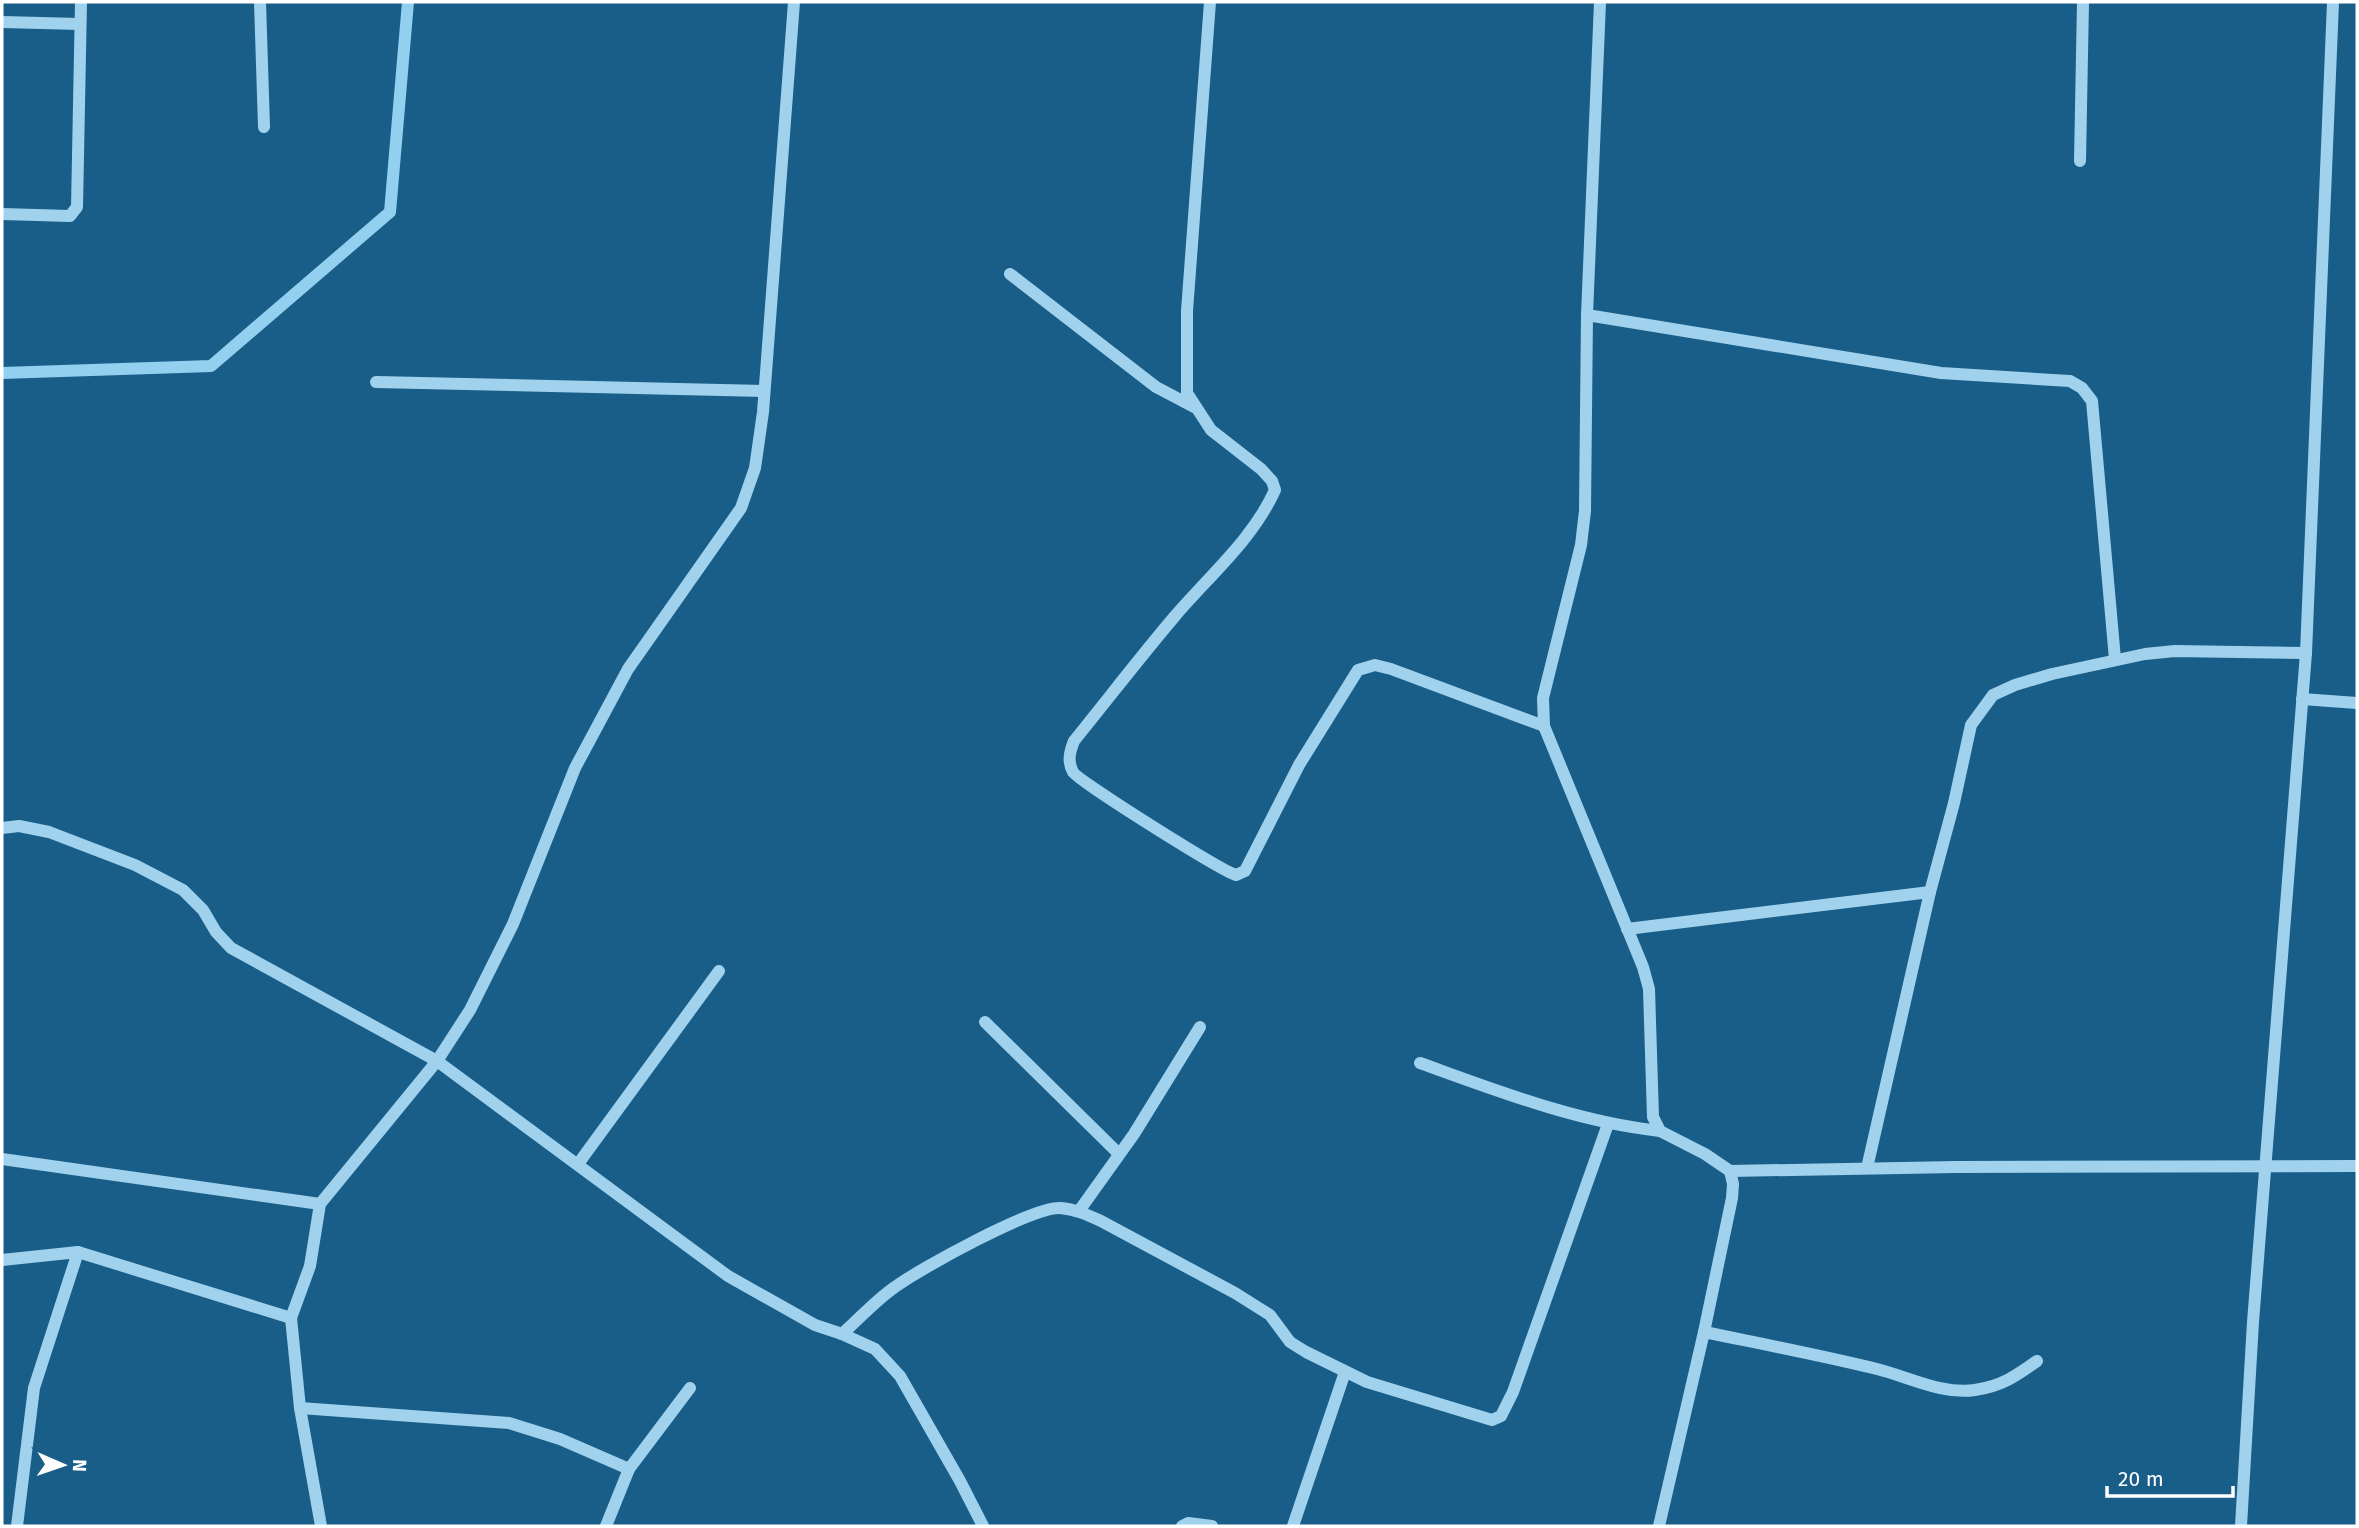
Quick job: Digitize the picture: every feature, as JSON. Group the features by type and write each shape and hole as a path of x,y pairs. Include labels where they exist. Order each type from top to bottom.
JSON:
{"street":[{"path":"2,214 59,217 70,216 77,208 81,2"},
{"path":"260,2 264,127"},
{"path":"321,1526 300,1408 291,1318 310,1266 320,1204 437,1061 470,1010 513,924 575,768 628,669 741,509 755,468 764,391 794,2"},
{"path":"1210,2 1186,349 1187,393 1211,430 1261,470 1272,481 1275,490 1266,510 1235,550 1176,615 1074,741 1069,761 1074,775 1236,876 1245,871 1300,765 1358,670 1375,665 1391,669 1544,726"},
{"path":"1600,2 1587,315 1585,511 1581,545 1543,698 1544,726 1643,967 1649,989 1653,1117 1660,1130"},
{"path":"2080,161 2083,2"},
{"path":"2241,1526 2265,1166 2306,653 2333,2"},
{"path":"2,22 80,24"},
{"path":"1010,274 1156,387 1198,408"},
{"path":"1587,315 1941,373 2070,381 2082,388 2092,401 2115,659"},
{"path":"376,382 764,391"},
{"path":"1867,1168 1971,725 1993,695 2052,674 2100,665 2115,659 2175,651 2306,653"},
{"path":"2302,699 2357,703"},
{"path":"2,828 19,826 48,832 135,865 183,890 203,910 216,932 231,948 437,1061 728,1276 815,1325 874,1349 900,1376 983,1526"},
{"path":"1627,929 1930,892"},
{"path":"578,1164 719,971"},
{"path":"985,1022 1119,1154"},
{"path":"1079,1211 1134,1134 1200,1027"},
{"path":"1420,1063 1536,1103 1608,1124 1660,1130 1730,1171 1867,1168 2357,1167"},
{"path":"842,1334 893,1288 938,1261 1037,1212 1059,1208 1079,1211 1235,1293 1270,1315 1290,1342 1345,1371 1390,1390 1492,1420 1501,1416 1513,1392 1608,1124"},
{"path":"2,1159 320,1204"},
{"path":"1659,1526 1732,1198 1730,1171"},
{"path":"2,1260 78,1252 291,1318"},
{"path":"16,1526 34,1388 78,1252"},
{"path":"1704,1332 1845,1362 1932,1387 1973,1390 2006,1383 2037,1361"},
{"path":"1293,1526 1345,1371"},
{"path":"606,1526 629,1469 690,1388"},
{"path":"300,1408 509,1423 559,1439 629,1469"},
{"path":"1182,1526 1188,1523 1213,1526"}],"waterway":[{"path":"2,373 211,366 390,212 408,2"}]}
